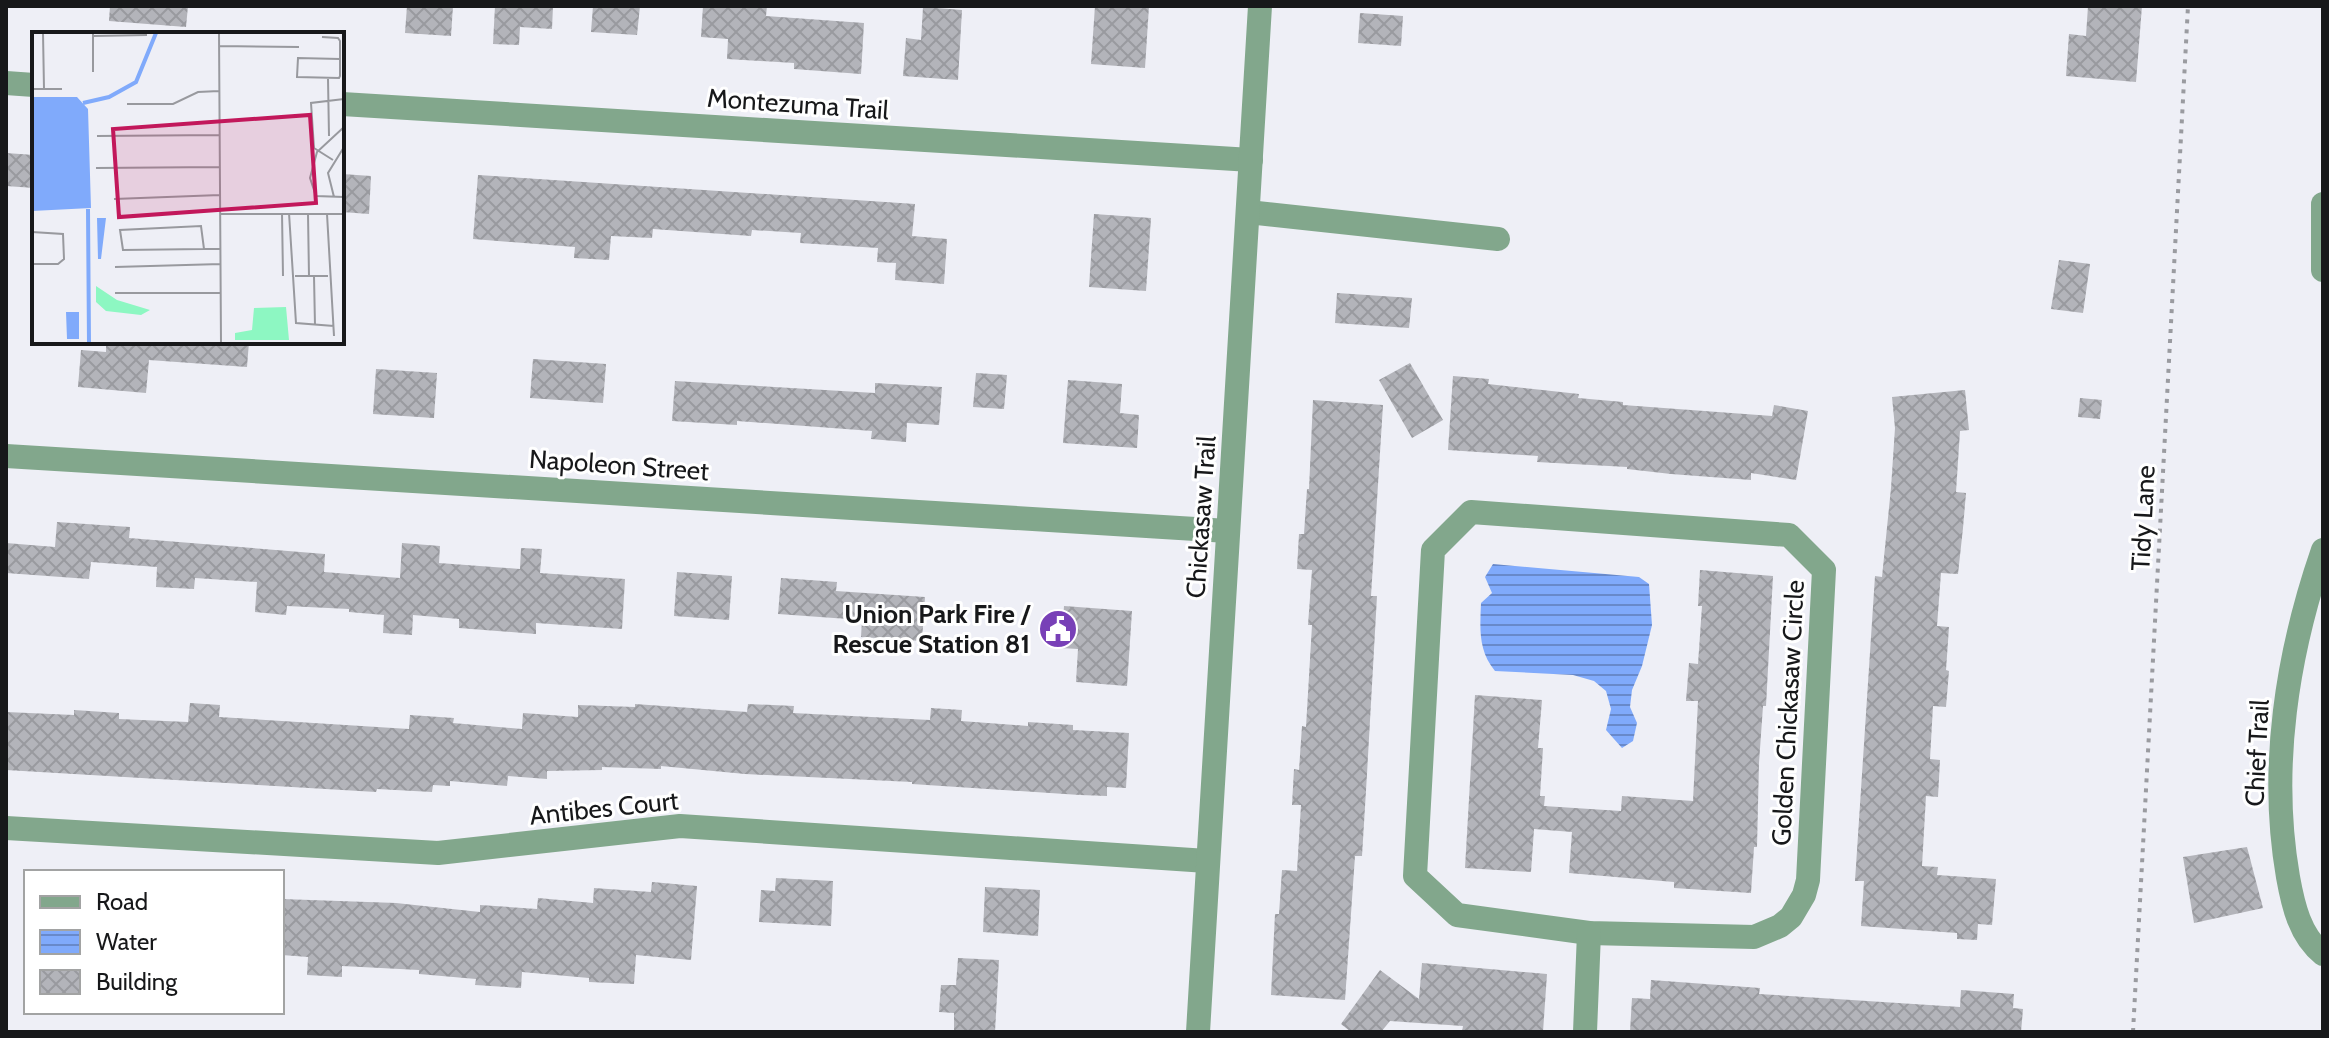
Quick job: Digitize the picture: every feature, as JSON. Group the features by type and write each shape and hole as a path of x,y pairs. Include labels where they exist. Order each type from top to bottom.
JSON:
{"street":[{"name":"Chickasaw Trail","path":"1198,1032 1260,6"},
{"path":"6,83 32,85"},
{"name":"Montezuma Trail","path":"344,104 1251,160"},
{"path":"2323,204 2323,270"},
{"path":"1248,212 1498,239"},
{"name":"Napoleon Street","path":"6,456 1228,531"},
{"name":"Golden Chickasaw Circle","path":"1471,512 1789,535 1824,570 1808,880 1798,907 1780,926 1754,937 1589,933 1457,915 1415,876 1433,550 1471,512"},
{"name":"Chief Trail","path":"2323,550 2295,653 2279,782 2284,850 2293,901 2308,937 2323,954"},
{"name":"Antibes Court","path":"6,828 438,853 680,826 1207,861"},
{"path":"1585,1032 1589,933"}],"path":[{"name":"Tidy Lane","path":"2133,1032 2188,6"}],"water":[{"path":"1493,564 1639,577 1649,584 1652,625 1642,666 1632,690 1630,707 1637,723 1633,741 1622,748 1606,730 1611,709 1606,691 1594,681 1573,675 1495,671 1483,647 1481,630 1481,603 1492,593 1485,577"}],"building":[{"path":"110,6 188,6 186,27 109,21"},
{"path":"407,6 453,6 451,36 405,33"},
{"path":"495,6 553,6 552,29 520,27 519,45 493,44"},
{"path":"593,6 640,6 637,35 591,32"},
{"path":"703,6 767,6 766,16 864,23 861,74 794,69 794,63 727,59 728,39 701,37"},
{"path":"1095,6 1149,6 1145,68 1091,64"},
{"path":"2088,6 2142,6 2136,82 2066,76 2069,34 2086,36"},
{"path":"923,7 962,10 958,80 903,76 906,38 921,40"},
{"path":"1360,13 1403,16 1401,46 1358,43"},
{"path":"6,153 32,155 32,188 6,186"},
{"path":"344,174 371,176 369,214 344,212"},
{"path":"478,175 915,204 912,236 947,239 944,284 895,280 896,263 877,262 878,248 800,243 801,233 752,230 751,236 653,229 652,238 611,236 609,260 574,258 575,247 473,239"},
{"path":"1094,214 1151,218 1146,291 1089,287"},
{"path":"2059,260 2090,264 2083,313 2051,309"},
{"path":"1337,293 1412,298 1409,328 1335,323"},
{"path":"106,344 249,344 247,367 149,360 146,393 78,387 81,350 106,352"},
{"path":"533,359 606,364 603,403 530,398"},
{"path":"1410,363 1443,420 1412,438 1379,380"},
{"path":"376,369 437,373 434,418 373,414"},
{"path":"976,373 1007,375 1004,409 973,407"},
{"path":"1453,376 1489,379 1488,384 1579,394 1578,398 1623,402 1623,405 1772,416 1774,405 1808,411 1796,480 1751,473 1751,480 1671,474 1627,467 1537,462 1538,456 1448,450"},
{"path":"1068,380 1122,384 1120,413 1139,415 1137,448 1063,443"},
{"path":"675,381 875,393 875,383 942,387 939,425 907,423 906,442 871,439 872,431 737,421 737,425 672,421"},
{"path":"1965,390 1969,430 1960,431 1956,492 1966,493 1963,528 1958,574 1941,573 1937,626 1949,627 1946,670 1949,671 1946,707 1933,706 1930,759 1940,760 1938,797 1926,796 1922,866 1938,867 1937,875 1996,879 1992,925 1978,924 1977,940 1957,939 1957,933 1861,926 1864,881 1855,881 1875,576 1882,577 1891,488 1895,428 1892,397"},
{"path":"2080,398 2102,400 2100,419 2078,417"},
{"path":"1313,400 1383,405 1371,596 1377,596 1362,856 1355,856 1345,1000 1271,995 1275,914 1279,914 1282,870 1297,871 1301,805 1292,805 1294,769 1299,770 1302,726 1306,727 1312,570 1297,569 1299,534 1304,534 1309,489"},
{"path":"57,522 130,527 129,538 325,554 324,572 400,578 402,543 440,546 439,563 520,569 521,548 542,549 540,573 625,579 622,629 536,623 536,634 459,628 459,619 413,615 412,635 383,633 384,615 349,612 349,609 287,606 286,615 255,612 257,582 195,578 194,589 156,587 157,567 91,562 89,579 6,573 6,543 55,547"},
{"path":"1700,570 1773,576 1766,706 1763,706 1759,763 1757,847 1754,847 1751,893 1674,888 1674,882 1569,873 1572,832 1534,829 1531,872 1465,868 1475,695 1542,700 1538,748 1543,748 1540,796 1545,796 1544,806 1621,811 1622,796 1693,801 1698,701 1686,701 1689,663 1698,664 1702,606 1698,606"},
{"path":"677,572 732,576 729,620 674,616"},
{"path":"781,578 837,582 836,591 925,597 922,641 861,637 862,620 778,614"},
{"path":"1064,606 1132,611 1127,686 1076,682 1078,649 1061,648"},
{"path":"190,703 220,705 219,717 409,729 410,715 454,718 453,723 522,729 523,713 578,717 578,705 635,707 635,704 747,712 748,704 794,706 793,713 930,720 931,708 962,710 961,721 1028,726 1028,722 1073,725 1073,730 1129,733 1126,788 1107,787 1107,796 1080,795 661,766 661,769 602,767 602,770 547,771 547,779 508,776 507,786 450,781 450,786 433,785 432,792 377,789 376,792 6,770 6,712 74,715 74,710 119,713 119,719 188,722"},
{"path":"2247,847 2263,908 2194,923 2183,857"},
{"path":"776,878 833,881 831,926 759,922 761,890 775,891"},
{"path":"652,882 697,886 691,960 636,955 634,984 589,982 589,978 522,972 521,988 475,985 476,979 419,974 419,970 342,966 342,977 307,975 308,957 284,955 284,899 396,903 480,912 480,905 537,909 538,898 593,903 594,888 651,892"},
{"path":"985,887 1040,890 1038,936 983,932"},
{"path":"958,958 999,960 995,1032 954,1032 954,1013 939,1012 941,985 956,985"},
{"path":"1422,963 1547,974 1543,1032 1462,1032 1463,1026 1390,1021 1381,1032 1351,1032 1341,1024 1380,970 1419,999"},
{"path":"1651,980 1760,988 1759,994 1960,1007 1961,990 2014,994 2013,1008 2023,1009 2021,1032 1630,1032 1632,998 1650,999"}],"place":[{"name":"Union Park Fire / Rescue Station 81","path":"1058,629"}]}
